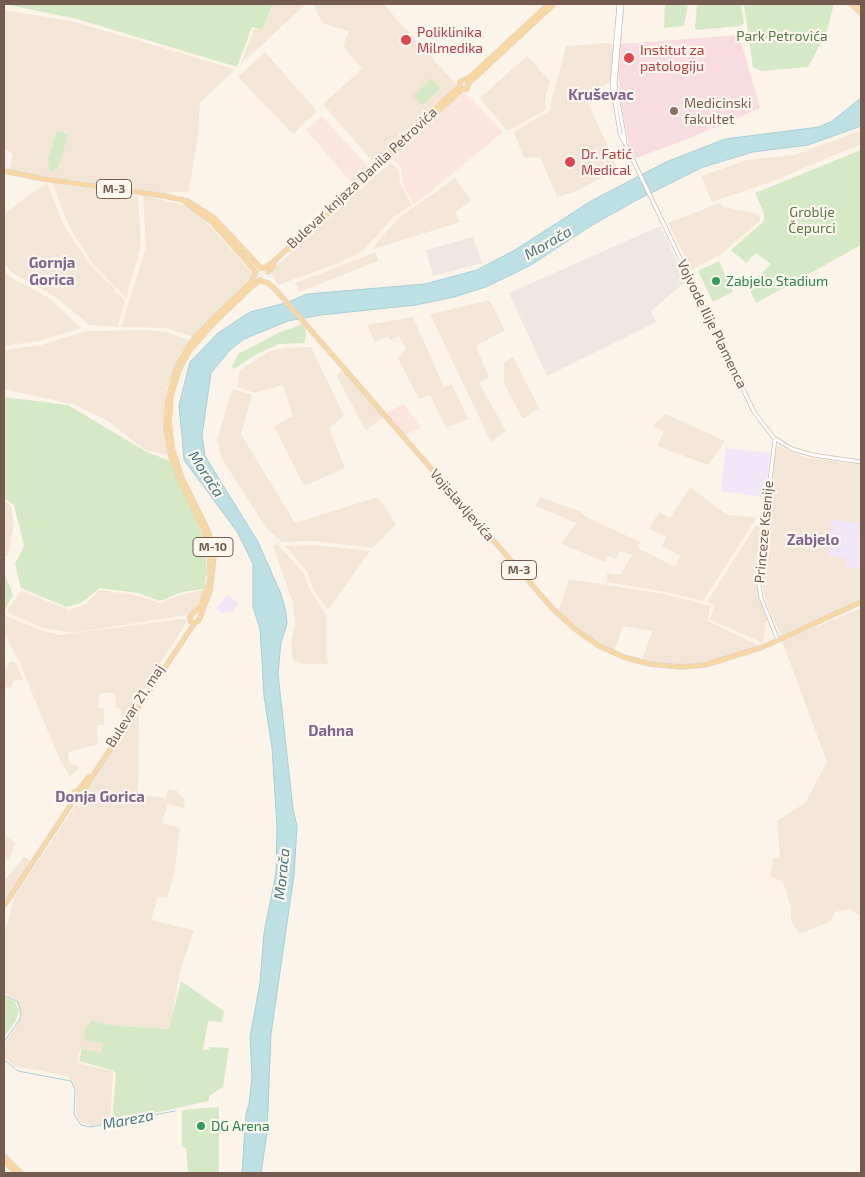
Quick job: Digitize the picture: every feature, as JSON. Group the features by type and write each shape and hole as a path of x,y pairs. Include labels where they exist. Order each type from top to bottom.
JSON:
{"main road":[{"name":"Bulevar knjaza Danila Petrovića","path":"265,271 460,89 467,89 467,82 549,4"},
{"name":"Bulevar knjaza Danila Petrovića","path":"460,89 460,82 467,82 554,4"},
{"path":"851,4 861,13"},
{"name":"M-3","path":"4,172 44,180 153,194 184,201 199,207 214,218 265,271 274,288"},
{"name":"M-3","path":"184,201 212,222 261,280 274,288"},
{"name":"Bulevar 21. maj","path":"192,622 190,616 202,604 209,584 210,549 204,530 173,461 167,432 166,414 171,386 181,359 192,342 251,282 256,274 265,271"},
{"name":"Bulevar 21. maj","path":"192,622 198,622 212,581 213,550 206,527 176,462 170,439 170,407 174,385 184,360 195,344 217,317 261,280 265,271"},
{"name":"Vojislavljevića","path":"274,288 544,598 570,625 592,642 634,661 681,667 705,665 729,659 778,640 861,602"},
{"path":"194,613 199,617"},
{"name":"Bulevar 21. maj","path":"4,906 70,806 74,792 79,789 192,622"},
{"name":"Bulevar 21. maj","path":"4,911 78,800 84,798 84,792 192,622"},
{"path":"79,789 84,792"},
{"path":"73,796 78,800"},
{"path":"4,1156 22,1173"},
{"path":"4,1161 17,1173"}],"street":[{"name":"Vojvode Ilije Plamenca","path":"621,4 617,38 615,90 626,146 754,412 776,440"},
{"name":"Princeze Ksenije","path":"776,440 772,451 758,578 761,598 778,640"},
{"path":"776,440 806,454 861,462"}],"shaded area":[{"path":"274,4 306,4 240,65 254,29 262,30"},
{"path":"383,4 456,84 456,88 373,162 323,104 362,69 343,46 349,31 324,24 316,12 315,5"},
{"path":"4,10 71,21 235,69 200,103 198,134 189,191 164,193 9,171 13,154 4,149"},
{"path":"739,35 760,108 713,129 711,126 708,128 709,130 688,139 636,158 629,144 622,108 618,71 620,44"},
{"path":"610,43 613,45 611,81 586,98 618,169 577,191 557,197 540,157 524,158 514,132 549,111 566,46"},
{"path":"265,52 317,111 293,134 238,77"},
{"path":"527,56 550,81 545,99 546,110 507,131 480,98"},
{"path":"460,93 466,93 503,132 414,205 404,188 401,168 393,159"},
{"path":"322,116 369,168 352,183 306,130"},
{"path":"861,131 861,144 773,181 712,202 701,176 747,160 794,155"},
{"path":"391,162 399,171 400,184 412,205 393,217 363,251 339,263 278,285 270,272"},
{"path":"455,178 471,200 455,213 460,222 374,249 373,247 400,217"},
{"path":"47,183 63,224 88,262 125,300 118,327 89,325 57,298 11,272 4,263 4,213"},
{"path":"52,183 138,196 141,246 126,298 92,263 70,228"},
{"path":"143,195 187,206 197,212 253,274 195,338 167,328 121,327 146,247"},
{"path":"720,203 724,207 759,215 760,221 720,255 691,270 668,223"},
{"path":"660,226 686,281 651,311 656,322 547,376 509,293"},
{"path":"473,237 482,263 433,276 426,250"},
{"path":"376,252 378,261 299,292 296,283"},
{"path":"4,270 10,277 49,298 81,328 39,341 4,346"},
{"path":"490,301 505,330 476,346 489,377 479,383 506,431 491,442 430,314"},
{"path":"413,317 444,387 452,384 468,419 446,428 430,395 419,399 398,359 406,349 399,336 390,340 388,336 375,342 367,325"},
{"path":"146,330 166,332 190,341 173,372 167,389 164,418 168,455 145,450 108,421 76,405 4,389 4,350 41,345 86,331"},
{"path":"311,347 344,416 329,428 345,468 304,486 274,426 293,416 283,385 255,393 237,387 240,370 270,351 285,348"},
{"path":"513,357 539,408 523,419 504,384 504,363"},
{"path":"343,370 383,417 366,431 336,375"},
{"path":"232,389 252,395 241,434 295,523 378,497 396,524 373,548 315,541 282,542 267,529 222,459 217,440"},
{"path":"404,404 421,428 404,435 386,413"},
{"path":"666,414 725,441 708,465 657,446 664,431 652,426"},
{"path":"778,446 804,457 861,465 861,601 781,635 769,610 762,585 775,451"},
{"path":"726,448 770,453 765,497 721,491"},
{"path":"690,487 727,515 757,517 703,601 607,582 607,573 620,575 632,555 620,551 616,559 608,556 605,562 561,544 576,523 536,506 540,497 579,511 586,517 640,542 638,548 675,567 680,556 662,546 666,537 649,529 659,512 670,518"},
{"path":"4,500 11,506 14,524 8,556 4,556"},
{"path":"832,520 859,523 861,569 846,567 846,558 828,556"},
{"path":"756,525 763,526 756,581 760,602 767,619 763,643 710,620 714,605 707,602"},
{"path":"277,543 304,574 310,590 326,615 326,653 329,664 304,664 293,660 291,642 295,624 293,603 273,546"},
{"path":"315,545 370,551 328,610 314,591 306,570 285,546"},
{"path":"569,579 665,594 710,606 708,621 758,645 723,660 698,665 666,665 642,661 652,631 623,626 614,652 591,639 567,620 559,610"},
{"path":"99,590 135,595 160,603 184,594 204,590 197,607 186,615 74,633 43,628 6,612 21,591 69,610 86,604"},
{"path":"227,595 239,603 233,611 222,613 216,608"},
{"path":"861,608 861,917 849,909 835,912 831,921 800,934 791,921 791,908 783,881 770,877 773,858 780,858 777,821 805,803 827,762 782,641"},
{"path":"4,615 43,631 61,635 180,619 186,619 186,623 121,724 121,709 116,708 115,693 100,693 98,708 104,708 104,725 97,725 98,744 68,752 70,764 75,764 79,768 70,777 58,756 19,661 4,633"},
{"path":"10,661 17,663 23,680 14,680 11,688 7,686 4,693 4,672"},
{"path":"139,710 138,794 166,798 168,789 178,791 178,794 185,799 184,808 168,804 162,823 180,828 174,874 167,898 158,897 151,920 194,930 180,971 170,1029 117,1026 91,1021 103,1043 101,1053 80,1049 77,1063 112,1071 113,1074 110,1122 92,1126 81,1122 76,1114 76,1089 70,1079 64,1075 14,1066 4,1057 4,1045 19,1022 21,1013 16,1000 4,993 4,935 15,896 77,803 84,807 87,805 86,789"},
{"path":"4,835 15,843 9,861 4,857"},
{"path":"24,857 31,861 4,901 4,881"}],"green space":[{"path":"4,4 273,4 262,30 252,27 237,67 77,19"},
{"path":"665,4 688,4 684,26 664,28"},
{"path":"697,4 741,4 744,23 740,26 697,30 695,28"},
{"name":"Park Petrovića","path":"744,4 834,4 826,34 808,67 761,71 753,67"},
{"path":"431,79 440,89 422,105 413,96"},
{"path":"57,131 68,135 58,168 52,172 49,171 48,160"},
{"name":"Groblje Čepurci","path":"861,150 861,245 756,303 748,286 771,264 756,253 746,263 731,250 764,221 764,213 755,193"},
{"name":"Zabjelo Stadium","path":"719,261 733,292 713,302 698,271"},
{"path":"303,324 306,331 305,343 279,344 255,355 234,369 232,367 238,354 280,332"},
{"path":"4,397 68,405 145,451 170,461 204,538 207,571 204,589 182,592 160,601 138,593 100,588 81,603 66,607 21,588 15,564 24,546 14,505 4,498"},
{"path":"4,576 13,595 4,611"},
{"path":"181,981 224,1011 222,1022 208,1021 203,1050 209,1050 209,1047 229,1048 223,1087 209,1096 209,1101 154,1113 122,1116 119,1120 112,1122 116,1073 79,1061 82,1049 101,1053 103,1043 84,1040 86,1026 89,1026 91,1021 117,1026 169,1029"},
{"path":"4,996 15,1002 19,1011 15,1022 4,1037"},
{"path":"219,1107 219,1173 188,1173 186,1148 182,1147 182,1110"}],"water":[{"name":"Morača","path":"861,98 861,126 808,145 753,152 703,167 635,201 589,227 531,265 486,287 454,297 416,305 321,315 288,321 244,339 230,350 211,373 202,435 205,456 258,542 281,594 286,612 287,624 281,642 278,674 293,809 297,826 294,875 271,1034 267,1133 261,1173 242,1173 246,1113 249,1105 252,1078 250,1037 260,983 264,933 276,873 277,826 272,748 264,696 260,629 253,607 253,564 238,533 184,460 179,405 190,362 218,333 250,312 286,303 307,294 425,284 477,270 515,250 591,201 666,162 725,139 819,127 832,121"}],"waterway":[{"name":"Mareza","path":"4,995 18,1002 21,1013 20,1019 4,1042"},
{"name":"Mareza","path":"4,1060 18,1071 71,1081 75,1090 74,1114 81,1125 91,1127 175,1111"}],"place":[{"name":"Poliklinika Milmedika","path":"406,40"},
{"name":"Institut za patologiju","path":"629,58"},
{"name":"Medicinski fakultet","path":"674,111"},
{"name":"Dr. Fatić Medical","path":"570,162"},
{"name":"Zabjelo Stadium","path":"716,281"},
{"name":"DG Arena","path":"201,1126"}],"district":[{"name":"Kruševac","path":"601,95"},
{"name":"Gornja Gorica","path":"52,272"},
{"name":"Zabjelo","path":"813,540"},
{"name":"Dahna","path":"331,731"},
{"name":"Donja Gorica","path":"100,797"}]}
